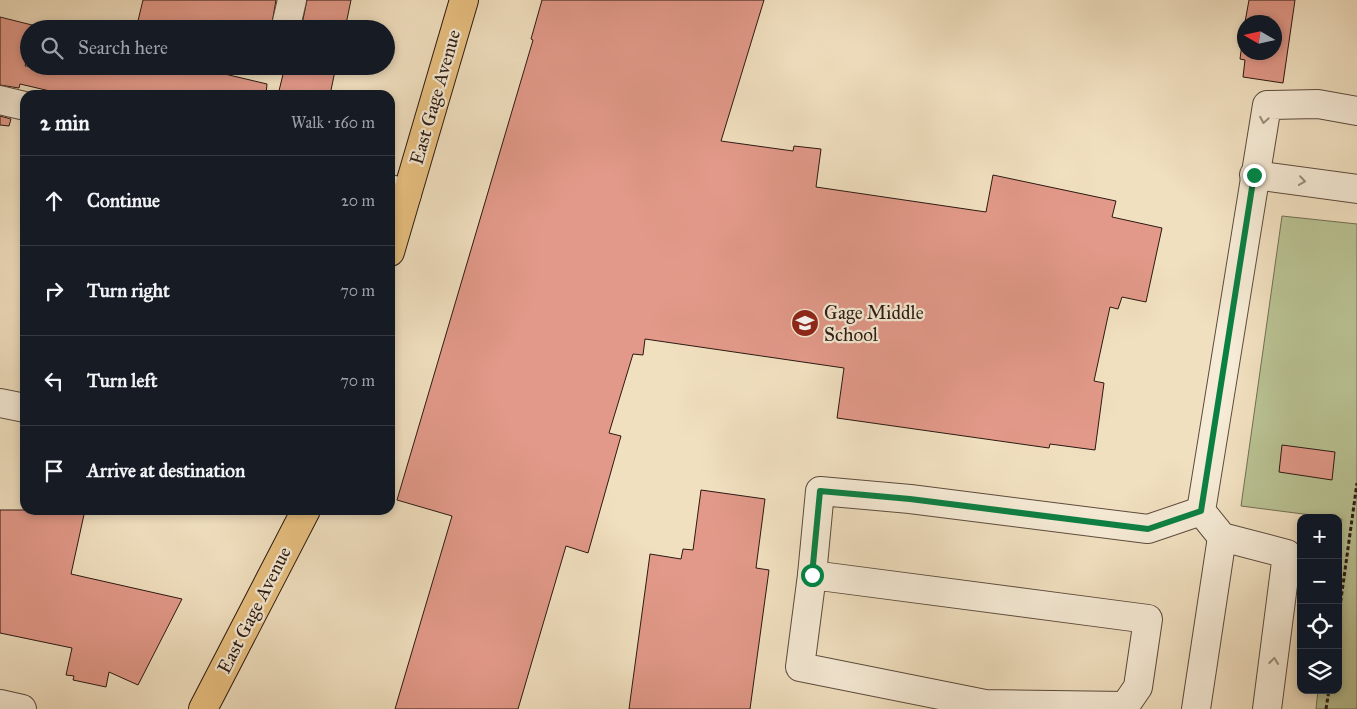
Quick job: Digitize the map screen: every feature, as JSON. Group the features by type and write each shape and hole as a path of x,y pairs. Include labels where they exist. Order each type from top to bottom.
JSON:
{"main road":[{"name":"East Gage Avenue","path":"395,219 399,192 464,0"},
{"name":"East Gage Avenue","path":"203,709 303,515"}],"street":[{"path":"287,20 292,0"},
{"path":"0,100 20,105"},
{"path":"1267,709 1287,554 1222,536 1201,511 1254,175 1267,105 1318,104 1357,111"},
{"path":"1254,175 1357,189"},
{"path":"0,403 20,407"},
{"path":"812,575 1148,619 1138,687 1130,708 984,707 800,667 812,575 820,491 910,499 1148,529 1201,511"},
{"path":"1196,709 1222,536"},
{"path":"0,704 22,709"}],"path":[{"path":"1340,604 1357,483"},
{"path":"1326,709 1328,694"}],"green space":[{"path":"1282,216 1357,224 1357,709 1316,709 1318,694 1342,694 1342,514 1303,514 1241,506"}],"building":[{"path":"143,0 276,0 273,20 138,20"},
{"path":"307,0 351,0 347,20 303,20"},
{"path":"542,0 764,0 721,141 793,151 794,146 821,149 816,187 986,212 993,175 1116,201 1112,217 1162,228 1146,302 1122,297 1118,309 1110,307 1094,381 1104,383 1095,450 1050,444 1049,448 837,418 844,368 645,339 643,355 633,354 609,433 621,436 588,553 566,546 518,709 395,709 452,516 397,500 533,40 531,39"},
{"path":"1249,0 1295,0 1283,83 1243,77 1245,60 1282,60 1282,15 1246,15"},
{"path":"0,17 20,22 20,75 229,75 267,84 266,90 46,90 20,84 19,88 0,85"},
{"path":"283,75 334,75 331,90 279,90"},
{"path":"0,116 11,119 9,126 0,125"},
{"path":"1282,445 1335,452 1332,480 1279,472"},
{"path":"701,490 765,499 756,568 769,570 750,709 629,709 650,554 681,559 683,549 693,550"},
{"path":"0,510 20,510 20,515 84,515 71,574 182,599 138,685 109,672 106,687 73,680 74,676 66,675 72,648 0,633"}],"place":[{"name":"Gage Middle School","path":"805,323"}],"route":[{"path":"812,575 820,491 910,499 1148,529 1201,511 1254,175"}]}
